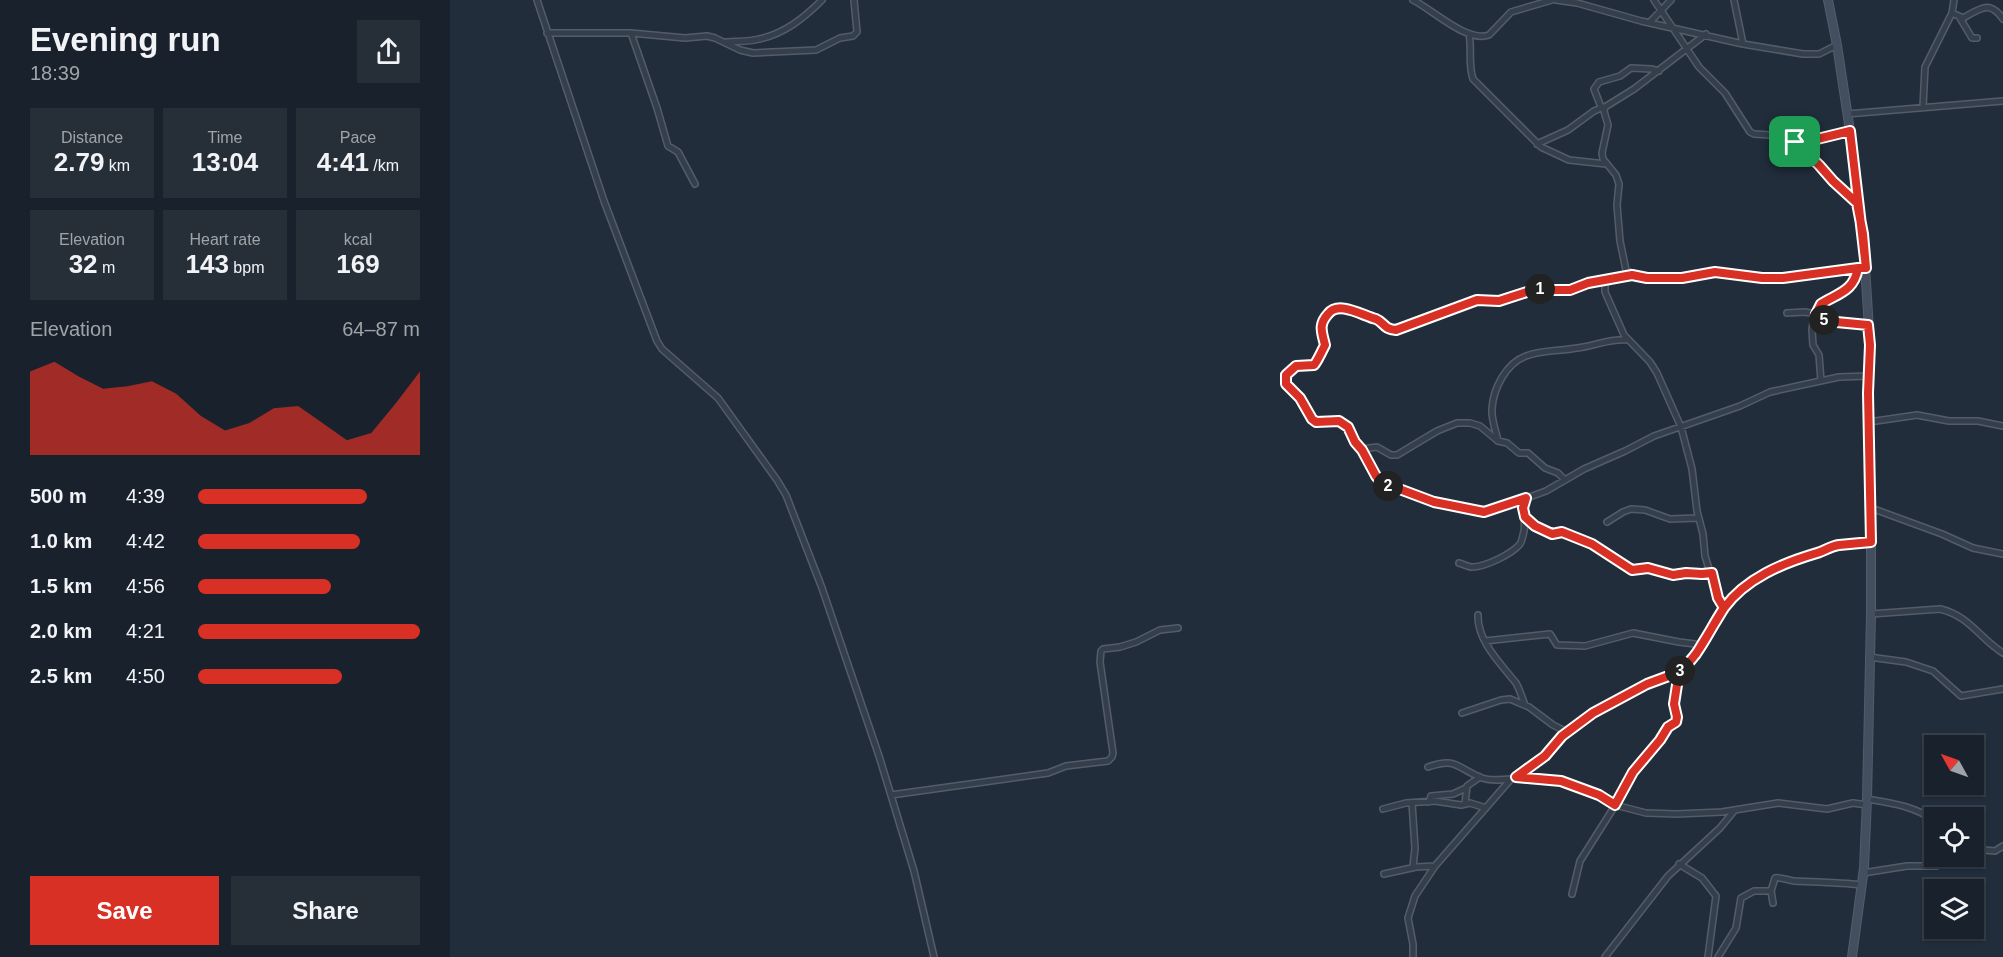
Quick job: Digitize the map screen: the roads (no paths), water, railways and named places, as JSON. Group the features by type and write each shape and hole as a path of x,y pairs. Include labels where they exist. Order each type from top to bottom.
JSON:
{"street":[{"path":"537,0 604,201 657,341 662,349 718,398 786,495 822,588 891,795 914,871 934,957"},
{"path":"725,43 758,40 783,31 822,0"},
{"path":"547,33 631,33 685,38 707,36 747,52 816,50 834,40 853,36 856,32 854,0"},
{"path":"1413,0 1469,34 1485,36 1511,12 1535,2 1554,0 1594,7 1743,44 1811,55 1819,54 1837,45"},
{"path":"1654,0 1702,71 1725,93 1750,132 1805,142 1850,131"},
{"path":"1650,22 1671,0"},
{"path":"1734,0 1743,44"},
{"path":"1828,0 1850,131 1857,203 1863,234 1862,268 1868,325 1871,614 1867,802 1862,885 1852,957"},
{"path":"1923,107 1924,67 1952,13 1954,0"},
{"path":"1960,18 1985,5 1994,3 2003,18"},
{"path":"1952,13 1960,18 1972,38 1977,38"},
{"path":"631,33 668,146 678,152 694,184"},
{"path":"1469,34 1472,49 1470,72 1473,79 1537,144 1569,160 1606,164"},
{"path":"1537,144 1568,130 1634,90 1706,34"},
{"path":"1632,275 1625,267 1622,252 1617,205 1619,183 1616,175 1606,164 1602,153 1608,125 1594,88 1599,82 1620,76 1631,68 1659,71"},
{"path":"1847,114 2003,101"},
{"path":"1795,142 1857,203"},
{"path":"1862,268 1783,278 1762,278 1715,272 1682,278 1647,278 1632,275 1588,283 1570,290 1533,290 1499,301 1477,300 1396,330 1387,328 1378,319 1366,317 1353,310 1332,309 1320,331 1325,345 1317,362 1314,365 1296,366 1291,369 1285,380 1316,422 1339,421 1348,427 1380,481 1434,502 1484,512 1546,491 1564,479 1654,436 1740,406 1770,392 1839,377 1869,376"},
{"path":"1821,381 1819,355 1813,345 1812,330 1816,314 1821,304 1851,286 1862,268"},
{"path":"1609,279 1605,287 1606,295 1621,330 1657,373 1681,427 1690,460 1705,556 1718,598 1724,608"},
{"path":"1787,313 1805,312 1816,314 1826,321 1868,325"},
{"path":"1498,441 1492,408 1497,387 1500,380 1521,359 1536,354 1584,348 1620,339 1628,340"},
{"path":"1869,422 1917,416 2003,426"},
{"path":"1362,450 1377,447 1391,455 1396,455 1437,431 1456,423 1470,423 1479,426 1498,441 1507,443 1519,453 1528,453 1545,468 1558,473 1564,479"},
{"path":"1459,563 1473,567 1506,555 1521,543 1525,517 1523,508 1526,498"},
{"path":"1871,508 1973,548 2003,554"},
{"path":"1606,522 1631,509 1645,510 1670,519 1698,518"},
{"path":"1525,517 1538,528 1552,534 1562,532 1599,548 1632,570 1648,568 1673,575 1712,573"},
{"path":"1413,957 1408,918 1415,896 1435,866 1513,778 1545,756 1567,732 1593,713 1647,684 1679,672 1702,645 1724,608 1735,596 1761,576 1789,561 1840,545 1871,542"},
{"path":"1871,614 1940,609 1949,611 1968,622 2003,653"},
{"path":"1478,615 1479,628 1485,641 1516,683 1525,705"},
{"path":"891,795 1048,773 1066,766 1108,761 1113,753 1100,662 1101,651 1136,642 1160,630 1178,628"},
{"path":"1485,641 1550,634 1557,645 1585,646 1633,633 1702,645"},
{"path":"1869,657 1906,662 1933,671 1961,696 2003,689"},
{"path":"1572,894 1580,861 1633,772 1668,727 1676,722 1674,704 1679,672"},
{"path":"1462,713 1506,698 1525,705 1567,732"},
{"path":"1428,767 1444,762 1460,765 1480,777 1493,780 1513,778 1561,781 1599,795 1615,805 1646,813 1696,814 1734,811 1778,803 1827,808 1867,802 1901,805 1924,813"},
{"path":"1429,802 1431,796 1453,794 1466,788 1480,777"},
{"path":"1466,788 1466,804"},
{"path":"1383,809 1429,802 1476,804 1486,808"},
{"path":"1412,803 1415,848 1413,867"},
{"path":"1605,957 1668,876 1716,832 1734,811"},
{"path":"1984,850 1995,851 2003,846"},
{"path":"1679,864 1702,878 1716,896 1708,957"},
{"path":"1384,874 1413,867 1435,866"},
{"path":"1863,873 1907,866 1924,866"},
{"path":"1773,903 1771,891 1773,882 1778,877 1794,881 1862,885"},
{"path":"1719,957 1736,928 1743,896 1754,891 1771,891"}]}
